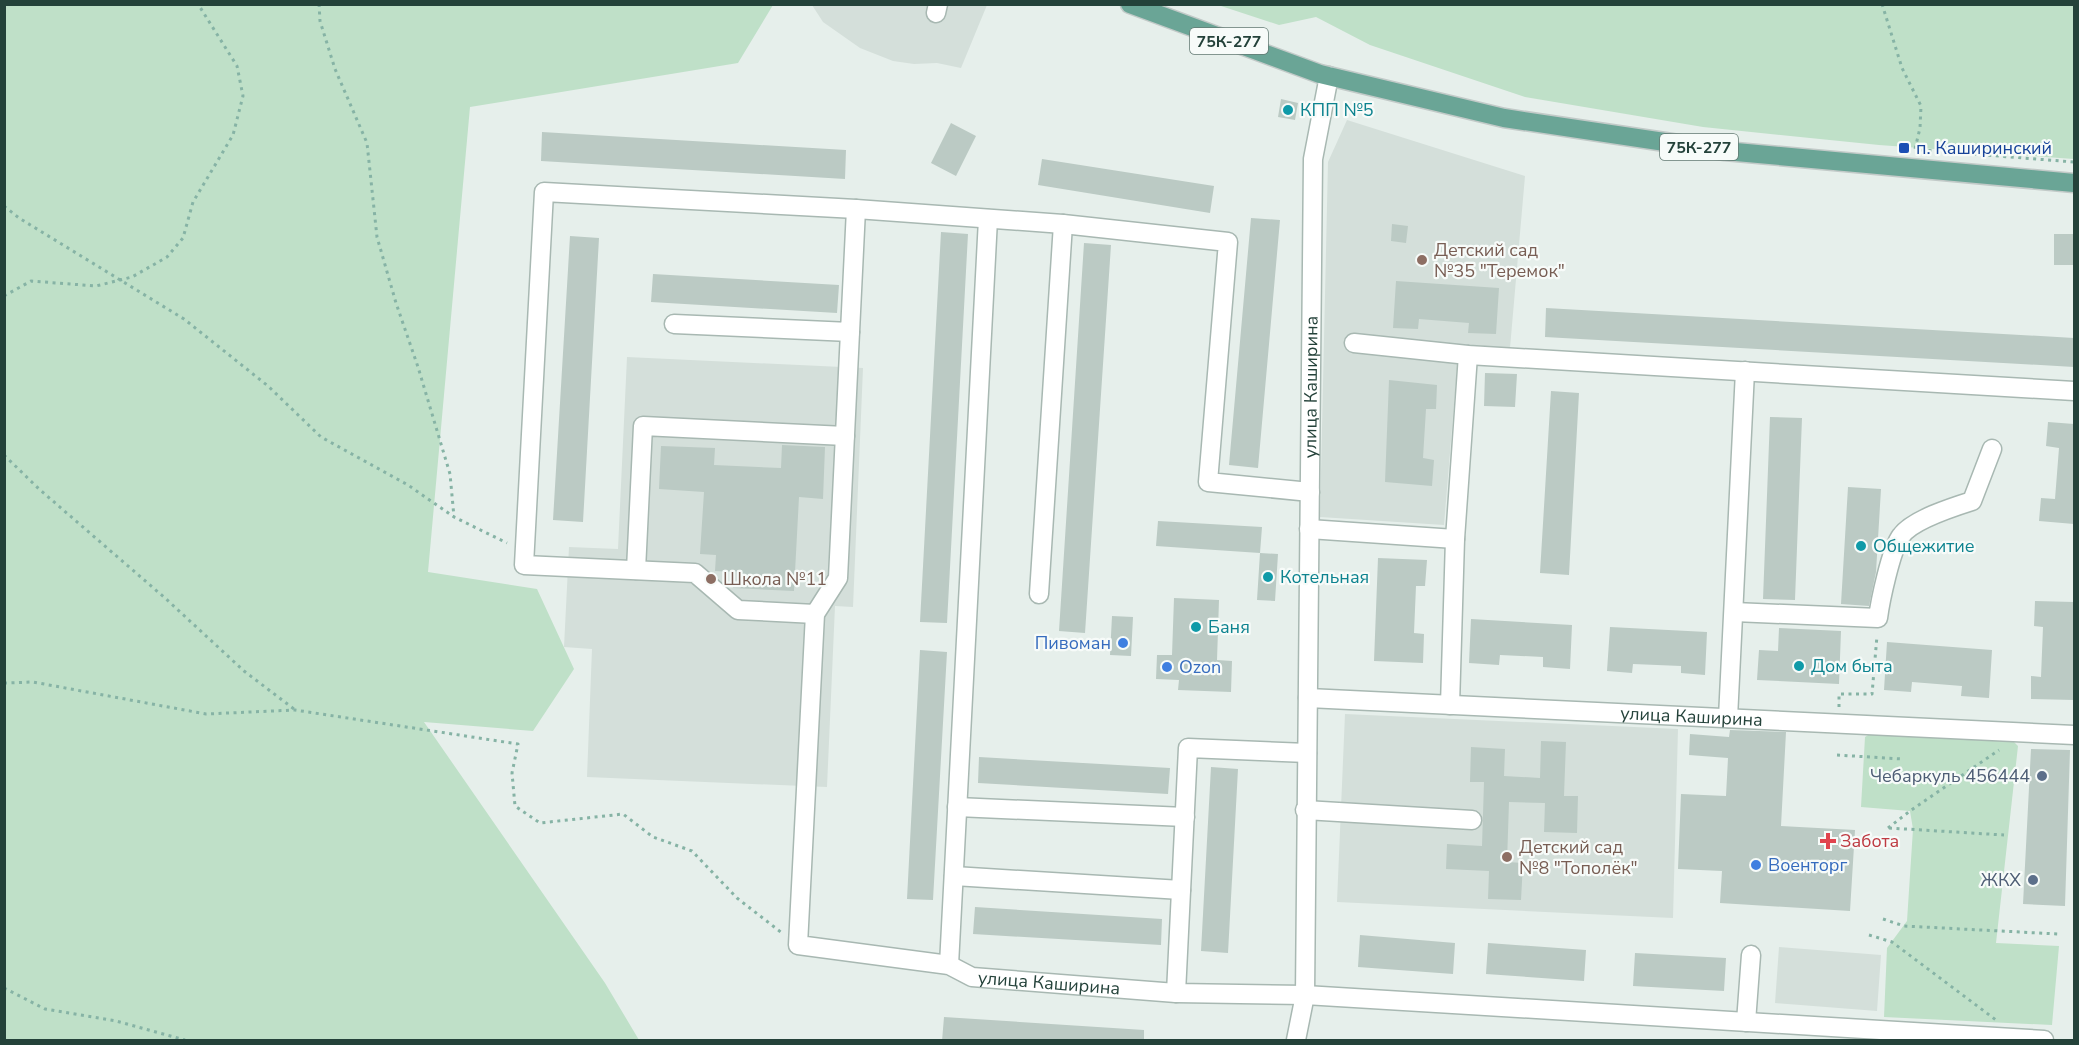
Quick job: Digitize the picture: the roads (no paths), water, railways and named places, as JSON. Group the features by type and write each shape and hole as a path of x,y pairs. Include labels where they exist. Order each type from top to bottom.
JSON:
{"main road":[{"name":"75К-277","path":"1130,4 1329,76 1504,118 1725,151 2074,183"}],"street":[{"name":"улица Каширина","path":"1296,1041 1305,995 1313,159 1329,76"},
{"path":"856,209 838,578 815,614 738,610 695,573 524,565 544,192 856,209 1063,224 1228,242 1208,482 1310,492"},
{"path":"949,965 988,219"},
{"path":"1039,594 1063,224"},
{"path":"674,324 850,332"},
{"path":"1354,343 1463,354 2074,390"},
{"path":"1450,705 1463,354"},
{"path":"1728,718 1745,371"},
{"path":"636,570 643,426 845,436"},
{"path":"1734,612 1878,618 1890,566 1901,536 1926,517 1972,501 1992,448"},
{"path":"1309,529 1455,539"},
{"name":"улица Каширина","path":"815,614 798,945 949,965 972,977 1176,993 1305,995 2044,1041"},
{"name":"улица Каширина","path":"1308,698 2074,735"},
{"path":"1176,993 1188,748 1307,753"},
{"path":"957,807 1185,817"},
{"path":"1305,810 1472,820"},
{"path":"954,876 1181,890"},
{"path":"1746,1022 1751,955"}],"place":[{"name":"КПП №5","path":"1288,110"},
{"name":"п. Каширинский","path":"1904,148"},
{"name":"Детский сад №35 \"Теремок\"","path":"1422,260"},
{"name":"Общежитие","path":"1861,546"},
{"name":"Котельная","path":"1268,577"},
{"name":"Школа №11","path":"711,579"},
{"name":"Баня","path":"1196,627"},
{"name":"Пивоман","path":"1123,643"},
{"name":"Дом быта","path":"1799,666"},
{"name":"Ozon","path":"1167,667"},
{"name":"Чебаpкуль 456444","path":"2042,776"},
{"name":"Забота","path":"1828,841"},
{"name":"Детский сад №8 \"Тополёк\"","path":"1507,857"},
{"name":"Военторг","path":"1756,865"},
{"name":"ЖКХ","path":"2033,880"}]}
